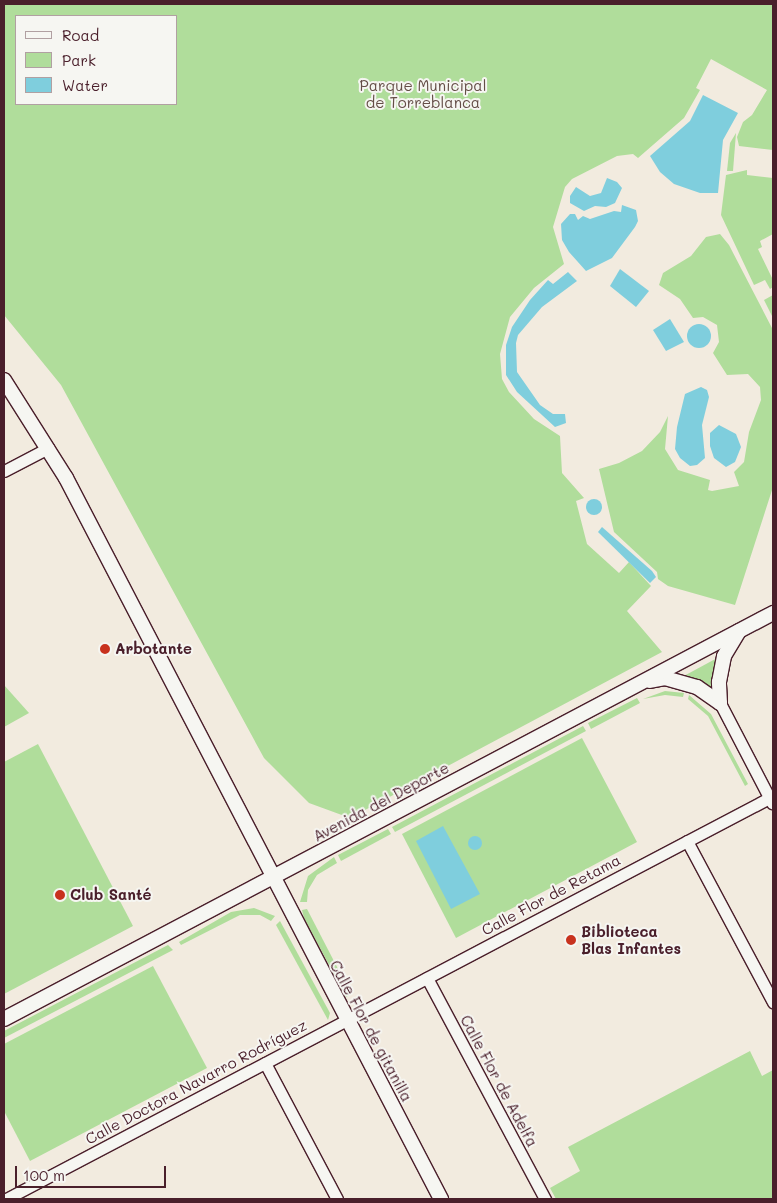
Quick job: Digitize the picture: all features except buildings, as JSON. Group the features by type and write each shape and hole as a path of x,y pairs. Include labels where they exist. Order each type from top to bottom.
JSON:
{"street":[{"name":"Calle Flor de gitanilla","path":"4,380 48,448 441,1199"},
{"path":"4,472 48,448"},
{"name":"Avenida del Deporte","path":"4,1019 773,613"},
{"path":"740,630 724,656 719,682 720,703 772,799"},
{"path":"641,683 665,678 697,687 720,703"},
{"name":"Calle Flor de Retama","path":"347,1020 687,841 772,799"},
{"path":"687,841 773,1002"},
{"name":"Calle Flor de Adelfa","path":"427,978 545,1199"},
{"name":"Calle Doctora Navarro Rodríguez","path":"6,1199 347,1020"},
{"path":"265,1063 337,1199"}],"green space":[{"name":"Parque Municipal de Torreblanca","path":"4,4 773,4 773,150 739,146 737,137 743,122 752,115 767,90 711,59 696,88 700,90 684,118 638,158 633,154 617,156 572,179 565,187 553,227 564,264 534,288 510,317 500,354 502,379 509,392 534,419 560,436 562,473 584,498 576,501 587,544 619,573 629,562 651,586 627,611 662,652 350,818 309,803 264,758 61,385 4,315"},
{"path":"736,133 733,171 727,171 730,143"},
{"path":"747,170 747,175 773,178 773,234 760,241 762,247 758,249 773,280 773,287 770,289 765,280 754,285 721,215 726,175"},
{"path":"720,234 729,245 773,330 773,487 735,605 668,586 658,579 657,572 614,532 599,469 619,463 642,451 660,432 668,416 665,449 678,470 710,480 708,490 712,491 739,486 734,472 744,462 749,432 761,400 760,387 748,374 727,375 713,353 719,342 717,325 703,317 693,318 680,299 659,285 663,273 691,256 706,237"},
{"path":"773,295 773,318 764,300"},
{"path":"719,657 715,694 682,677"},
{"path":"4,685 29,713 4,727"},
{"path":"665,691 684,693 683,697 665,695 643,699"},
{"path":"689,695 711,714 748,784 745,786 708,716 688,699"},
{"path":"637,698 640,703 591,729 588,723"},
{"path":"583,726 586,731 395,832 392,827"},
{"path":"582,738 637,842 456,938 402,834"},
{"name":"Club Santé","path":"38,744 133,926 4,994 4,762"},
{"path":"388,829 391,834 341,861 338,855"},
{"path":"334,857 337,863 317,875 308,890 307,902 300,902 308,876"},
{"path":"254,908 275,916 271,921 260,915 240,915 181,945 179,942 231,912"},
{"path":"307,909 351,994 346,997 304,918 302,910"},
{"path":"280,921 330,1013 328,1020 276,925"},
{"path":"168,945 173,950 4,1038 4,1031"},
{"path":"153,966 207,1068 30,1161 4,1111 4,1044"},
{"path":"750,1051 762,1076 773,1070 773,1199 556,1199 550,1188 580,1171 568,1147"}],"water":[{"path":"703,95 738,113 723,140 718,193 700,193 674,184 660,172 650,156 690,121"},
{"path":"607,178 617,182 622,188 615,203 606,207 595,206 584,211 570,203 570,196 576,187 590,196 601,193"},
{"path":"622,205 636,210 638,221 635,227 612,258 586,271 569,252 562,240 561,224 570,214 575,214 578,220 583,216 590,219 614,211 621,212"},
{"path":"620,269 649,291 636,307 610,286"},
{"path":"568,272 577,281 542,307 518,335 516,343 517,372 540,405 553,414 565,414 566,423 555,427 517,392 506,375 506,345 512,327 530,300 548,280 553,284"},
{"path":"670,319 684,342 666,351 653,330"},
{"path":"699,324 708,327 711,336 708,345 699,348 690,345 687,336 690,327"},
{"path":"701,387 707,390 709,397 702,425 705,458 697,465 690,466 680,458 675,449 677,427 685,394"},
{"path":"719,425 736,434 741,447 735,462 726,467 714,458 710,446 710,433"},
{"path":"594,499 600,501 602,507 600,513 594,515 588,513 586,507 588,501"},
{"path":"602,527 652,571 656,577 650,583 598,532"},
{"path":"443,826 480,894 451,909 416,841"},
{"path":"472,836 478,836 482,843 478,850 472,850 468,846 468,840"}],"place":[{"name":"Arbotante","path":"105,649"},
{"name":"Club Santé","path":"60,895"},
{"name":"Biblioteca Blas Infantes","path":"571,940"}]}
